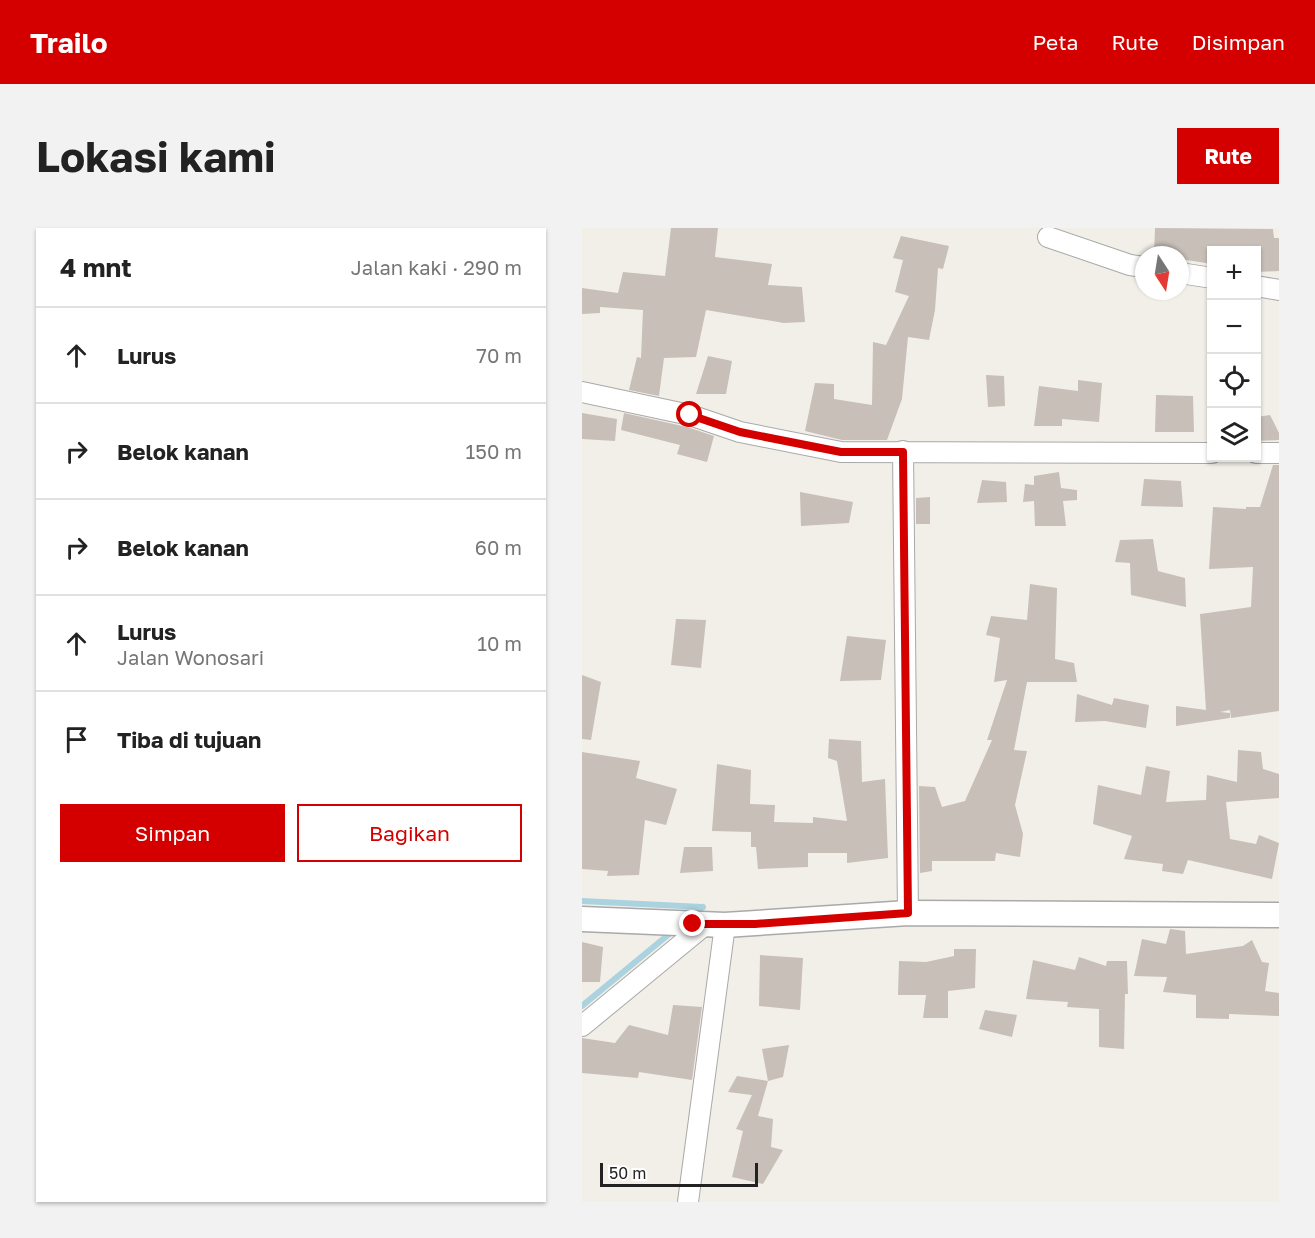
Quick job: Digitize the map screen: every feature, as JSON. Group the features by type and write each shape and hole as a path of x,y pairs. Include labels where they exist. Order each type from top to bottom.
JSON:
{"street":[{"path":"1048,237 1135,266"},
{"path":"1189,274 1207,277"},
{"path":"1261,287 1279,291"},
{"path":"582,392 690,415 740,432 841,452 1207,453"},
{"path":"903,452 908,913"},
{"path":"1261,453 1279,453"},
{"path":"582,919 700,924 908,913 1279,915"},
{"path":"582,1026 700,924"},
{"path":"688,1202 700,924"}],"building":[{"path":"671,228 718,228 715,257 772,264 768,285 802,287 805,322 784,323 706,310 696,357 664,358 659,396 629,390 637,357 641,358 643,310 600,307 600,313 582,314 582,288 618,293 623,272 665,276"},
{"path":"1155,228 1273,229 1274,238 1279,238 1279,271 1261,272 1261,246 1207,246 1207,263 1189,260 1189,246 1154,246"},
{"path":"901,236 949,246 943,269 938,268 935,310 929,340 908,337 902,399 887,440 842,440 805,431 815,383 834,384 834,399 872,405 873,342 886,345 909,296 895,292 903,260 893,258"},
{"path":"708,356 732,361 726,394 696,394"},
{"path":"986,375 1004,376 1005,406 988,407"},
{"path":"1078,380 1102,383 1099,422 1062,419 1062,426 1034,426 1039,386 1078,391"},
{"path":"1156,395 1193,396 1194,432 1155,432"},
{"path":"582,413 617,419 615,441 582,439"},
{"path":"624,413 687,427 714,436 707,462 677,454 680,445 621,430"},
{"path":"1270,415 1279,433 1279,440 1261,441 1261,416"},
{"path":"1273,465 1279,465 1279,711 1231,718 1230,710 1220,712 1230,713 1230,718 1176,726 1176,706 1206,710 1200,614 1251,607 1253,567 1209,569 1213,507 1246,509 1246,507 1260,507"},
{"path":"1059,472 1061,488 1077,490 1077,500 1063,501 1066,526 1035,526 1034,501 1023,502 1025,484 1034,485 1034,476"},
{"path":"1144,479 1181,481 1183,507 1141,506"},
{"path":"982,480 1006,482 1007,502 977,503"},
{"path":"800,492 853,502 849,523 801,526"},
{"path":"930,497 930,524 916,524 916,498"},
{"path":"1153,539 1158,571 1185,578 1186,607 1131,595 1130,563 1115,562 1120,540"},
{"path":"1030,584 1057,588 1055,659 1074,663 1077,682 1027,682 1014,750 1027,751 1015,805 1023,834 1020,857 996,853 995,861 932,861 932,871 920,873 919,786 935,787 942,807 965,801 992,740 987,740 1007,680 994,682 1000,638 986,635 991,616 1027,620"},
{"path":"676,619 706,620 701,668 671,665"},
{"path":"847,636 886,640 881,680 840,681"},
{"path":"582,675 601,682 591,740 582,739"},
{"path":"1077,694 1112,705 1114,698 1149,705 1146,728 1105,721 1075,722"},
{"path":"829,739 861,741 862,782 885,779 888,858 847,863 847,853 808,853 808,867 758,869 756,847 751,847 751,832 712,831 717,764 751,770 750,804 775,805 774,822 813,823 813,817 847,821 837,761 828,758"},
{"path":"1238,750 1261,752 1263,769 1279,774 1279,798 1226,802 1230,839 1256,844 1259,835 1279,843 1272,879 1188,860 1183,874 1162,871 1163,864 1124,859 1132,836 1093,824 1098,785 1141,795 1146,766 1170,771 1166,802 1206,800 1207,775 1237,782"},
{"path":"582,752 640,761 636,778 677,789 666,825 645,820 639,875 607,876 608,871 582,869"},
{"path":"684,847 712,847 713,871 680,873"},
{"path":"1170,929 1185,931 1186,954 1243,946 1252,940 1262,962 1269,963 1265,991 1279,993 1279,1016 1229,1014 1229,1019 1196,1018 1196,995 1163,992 1167,977 1134,976 1142,939 1166,944"},
{"path":"582,942 603,947 600,982 582,982"},
{"path":"954,949 976,949 975,988 948,991 948,1018 923,1018 926,995 898,995 899,961 926,962 954,956"},
{"path":"760,955 803,958 800,1010 759,1006"},
{"path":"1079,957 1106,966 1107,961 1127,961 1128,994 1125,994 1124,1049 1099,1047 1099,1009 1067,1007 1068,1002 1026,999 1033,960 1075,970"},
{"path":"673,1005 702,1007 692,1080 639,1072 638,1078 582,1073 582,1038 615,1043 629,1025 668,1035"},
{"path":"985,1010 1017,1015 1012,1037 979,1029"},
{"path":"789,1045 783,1077 768,1081 762,1049"},
{"path":"737,1076 768,1081 758,1116 773,1119 771,1147 783,1150 763,1184 732,1177 743,1131 736,1129 752,1095 728,1092"}],"waterway":[{"path":"582,901 702,907"},
{"path":"691,916 703,907"},
{"path":"582,1006 674,930"}],"route":[{"path":"690,415 740,432 841,452 903,452 908,913 755,924 693,924"}]}
